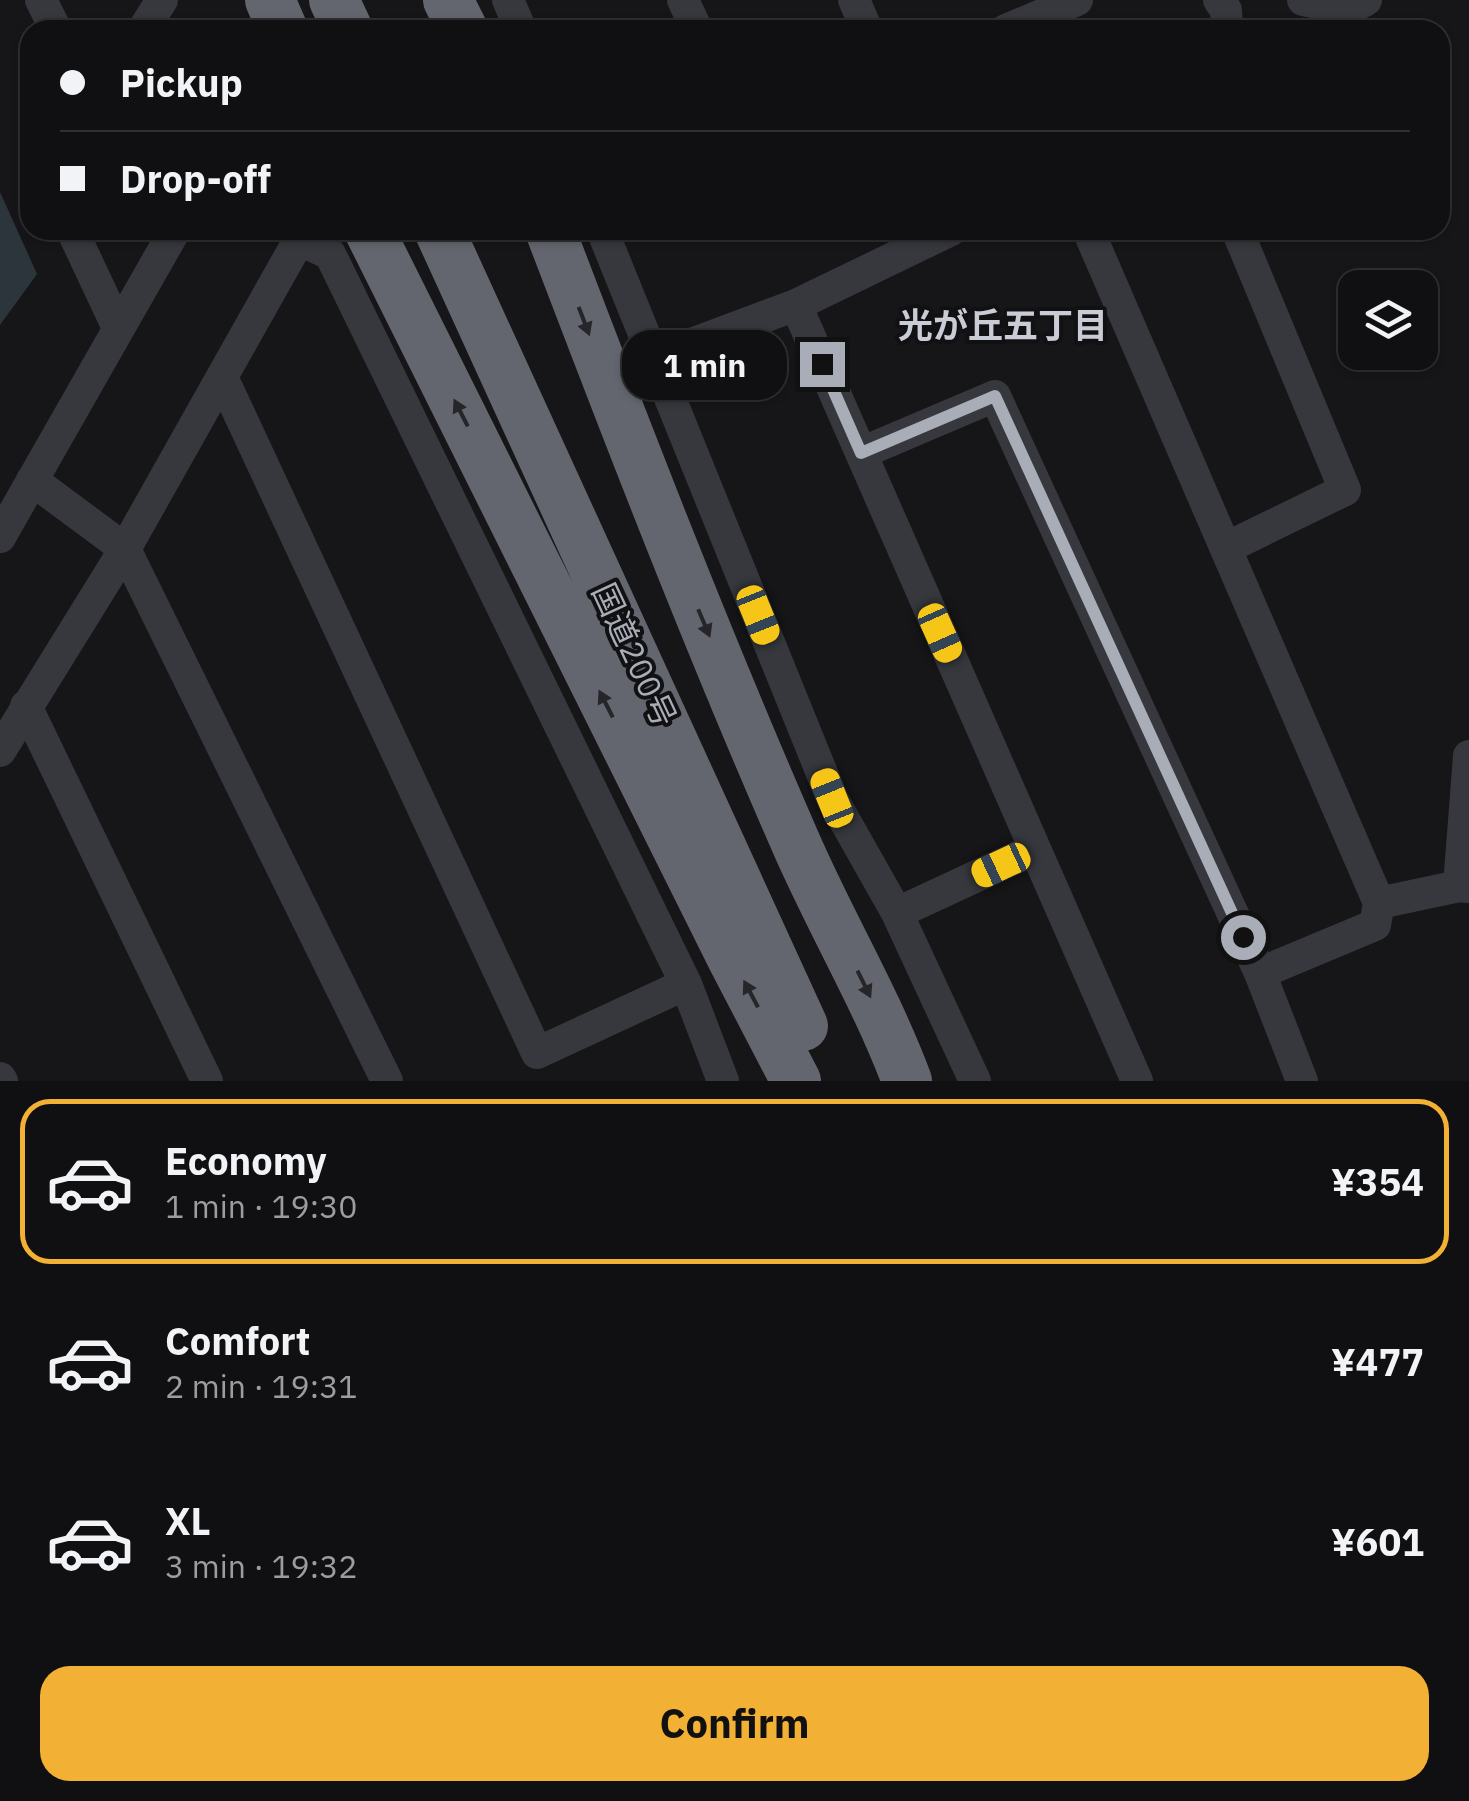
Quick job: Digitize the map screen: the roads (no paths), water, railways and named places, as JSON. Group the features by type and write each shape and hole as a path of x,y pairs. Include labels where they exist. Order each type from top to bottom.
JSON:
{"highway":[{"path":"375,240 796,1081"},
{"name":"国道200号","path":"444,240 828,1081"},
{"path":"554,240 657,511 796,844 893,1044 907,1081"}],"street":[{"path":"1303,0 1347,10 1366,0"},
{"path":"1025,20 1056,4"},
{"path":"77,240 118,328"},
{"path":"0,537 169,240"},
{"path":"0,751 126,548 299,240 330,254 686,984 723,1081"},
{"path":"606,240 832,798 897,913 975,1081"},
{"path":"654,358 796,305 929,240"},
{"path":"1092,240 1379,903 1375,925 1260,974"},
{"path":"1226,548 1345,490 1242,240"},
{"path":"796,305 1137,1081"},
{"path":"222,376 536,1052 686,984"},
{"path":"861,453 995,396 1260,974 1302,1081"},
{"path":"32,480 126,548 386,1081"},
{"path":"26,706 207,1081"},
{"path":"1379,903 1464,886 1469,756"},
{"path":"897,913 1035,849"}],"district":[{"name":"光が丘五丁目","path":"1003,326"}]}
